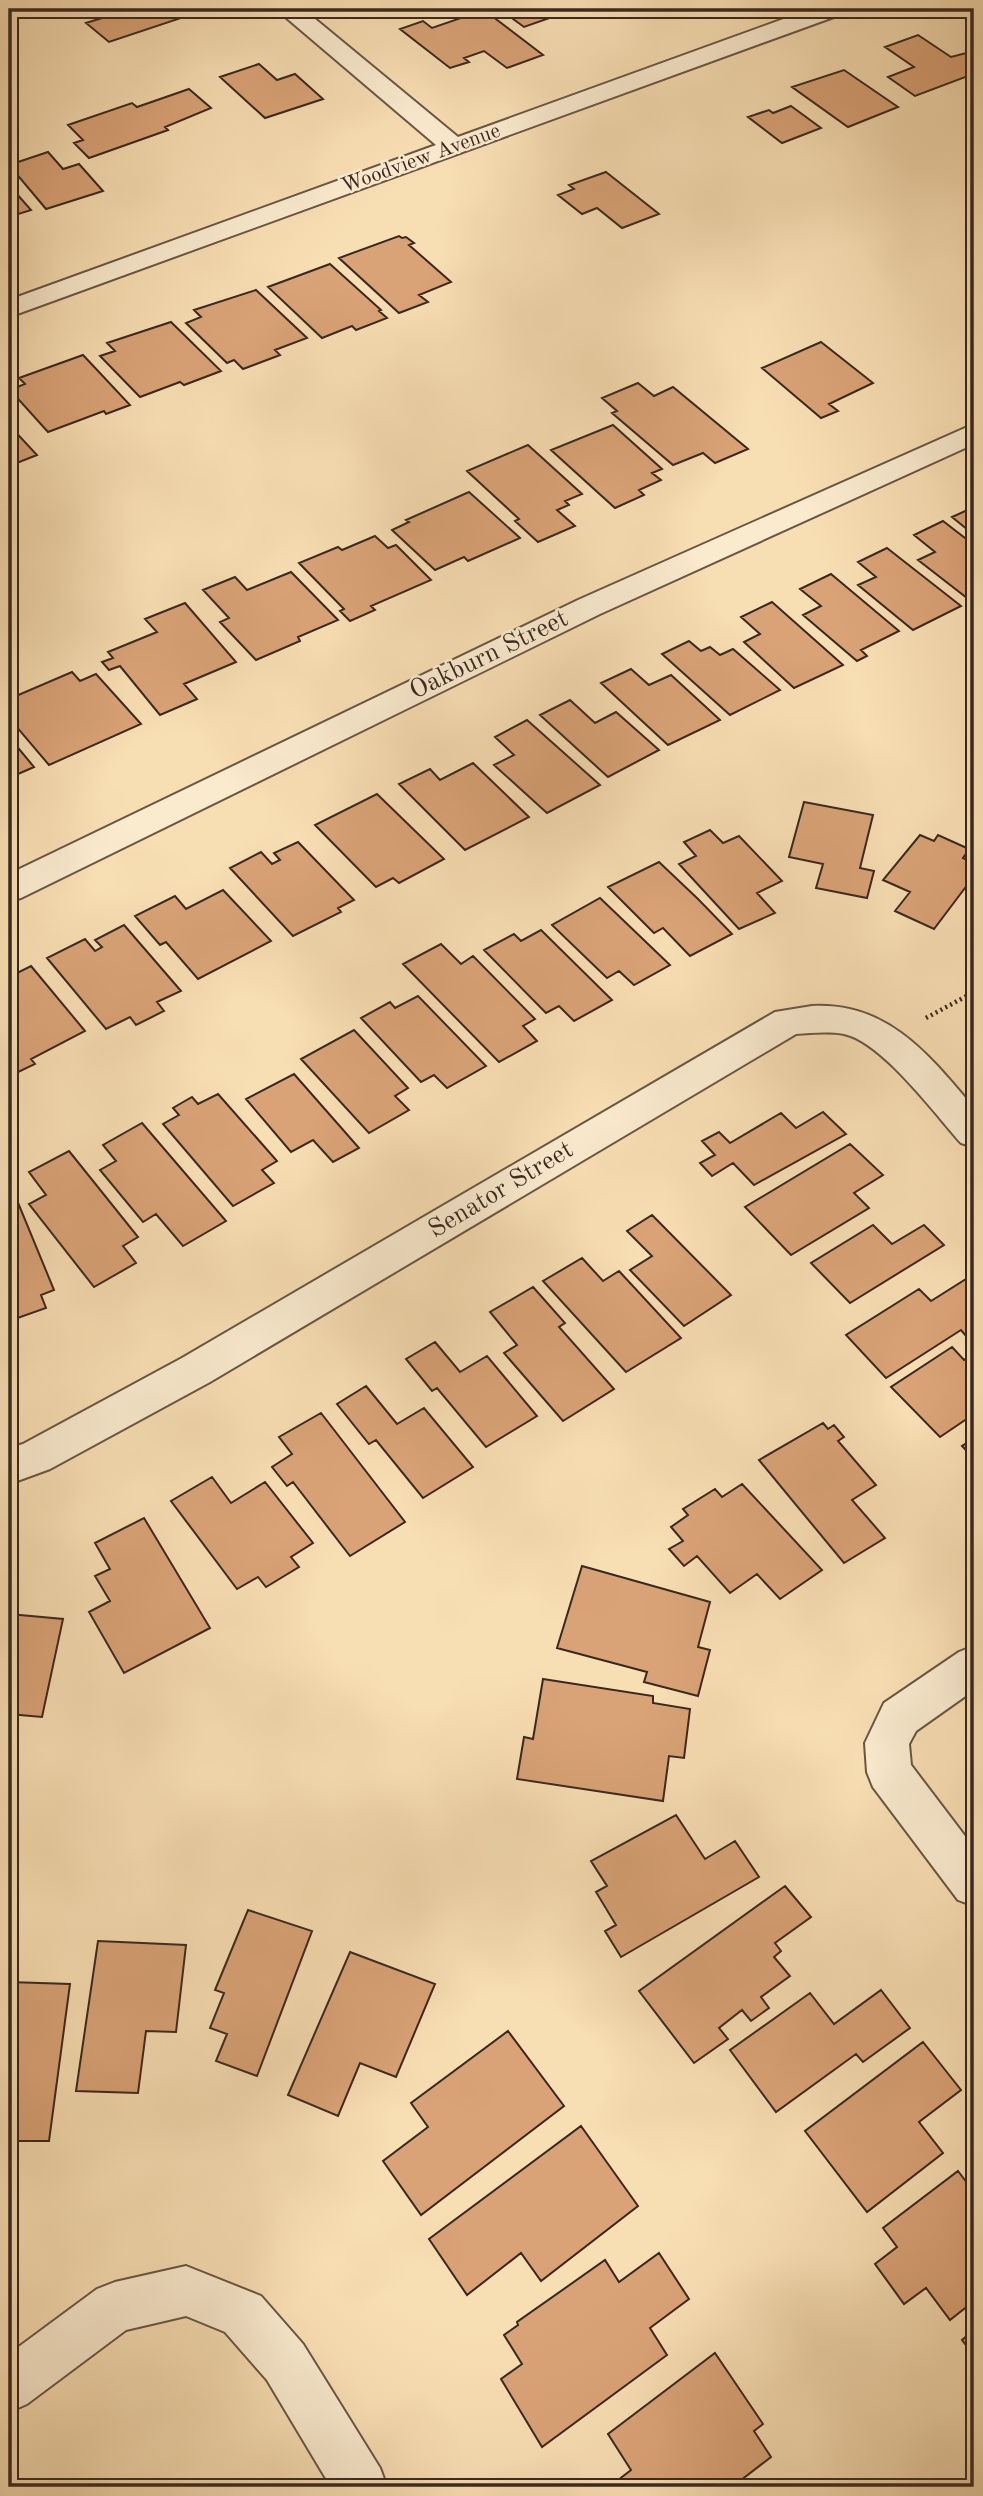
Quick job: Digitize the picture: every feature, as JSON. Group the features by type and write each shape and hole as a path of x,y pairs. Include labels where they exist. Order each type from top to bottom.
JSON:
{"street":[{"path":"288,9 454,147"},
{"name":"Woodview Avenue","path":"9,309 832,9"},
{"name":"Oakburn Street","path":"9,889 589,607 974,432"},
{"name":"Senator Street","path":"9,1466 36,1457 196,1370 788,1022 815,1018 854,1022 888,1040 974,1133"},
{"path":"974,1666 900,1717 887,1742 889,1772 974,1884"},
{"path":"9,2386 115,2306 186,2291 243,2314 285,2362 360,2487"}],"path":[{"path":"888,1040 974,992"}],"building":[{"path":"106,9 182,9 190,15 109,42 86,23 102,18 96,12"},
{"path":"575,9 524,27 501,10"},
{"path":"484,10 543,55 507,68 484,51 464,58 469,62 450,68 400,29 423,21 432,28"},
{"path":"918,35 951,57 974,51 974,83 965,77 915,96 888,77 914,67 885,47"},
{"path":"259,64 277,80 295,74 323,99 265,118 220,77"},
{"path":"844,70 898,107 848,127 792,87"},
{"path":"189,89 211,108 165,127 168,130 89,158 74,143 83,140 68,125 132,103 137,107"},
{"path":"791,106 821,128 782,143 748,117 769,110 773,113"},
{"path":"48,152 63,169 79,164 103,191 46,209 9,165"},
{"path":"606,172 659,214 622,228 597,208 582,214 558,195 574,189 569,185"},
{"path":"9,185 31,210 9,217"},
{"path":"399,236 414,243 409,245 451,282 419,295 428,302 399,313 339,258"},
{"path":"330,264 387,318 356,330 352,326 322,338 268,287"},
{"path":"256,290 307,338 275,350 280,355 243,369 234,360 227,363 186,323 201,317 194,310"},
{"path":"171,322 221,371 140,397 100,356 115,351 107,343"},
{"path":"821,342 873,383 829,404 838,411 821,418 762,368"},
{"path":"83,355 130,405 106,414 104,411 48,432 10,390 25,384 19,378"},
{"path":"638,383 654,396 673,387 748,449 715,463 703,453 673,465 612,413 617,411 602,398"},
{"path":"9,425 37,455 9,466"},
{"path":"613,425 662,469 652,473 661,480 639,490 644,495 615,508 551,450"},
{"path":"528,445 582,494 565,501 569,505 557,510 575,526 538,542 515,521 519,519 467,471"},
{"path":"469,492 520,538 468,561 464,557 435,570 392,530 409,522 406,520"},
{"path":"974,507 974,535 952,517"},
{"path":"943,521 974,545 974,594 967,598 918,560 935,552 914,535"},
{"path":"375,536 388,548 396,545 431,580 371,606 375,610 350,621 340,611 344,609 299,563 338,547 342,550"},
{"path":"887,548 961,606 913,630 858,585 876,577 858,562"},
{"path":"291,572 338,620 298,637 300,641 256,660 220,622 229,618 203,590 235,577 247,590"},
{"path":"831,574 899,631 861,650 867,656 857,661 803,615 821,606 800,589"},
{"path":"772,602 843,665 794,688 744,642 760,634 741,617"},
{"path":"185,603 236,662 184,684 197,699 160,715 120,666 109,670 102,662 113,658 108,652 157,632 145,619"},
{"path":"689,641 701,651 710,647 720,655 733,649 780,690 730,715 662,654"},
{"path":"631,669 649,685 671,675 720,720 668,745 601,683"},
{"path":"72,672 80,681 96,674 141,724 49,765 9,718 9,699"},
{"path":"570,700 595,723 616,712 659,750 608,777 540,715"},
{"path":"527,720 600,785 547,813 494,765 514,755 495,737"},
{"path":"9,737 34,767 9,778"},
{"path":"473,763 529,817 465,850 399,784 430,769 440,780"},
{"path":"377,794 444,859 399,883 393,878 376,887 315,825"},
{"path":"804,802 873,815 860,868 874,871 867,898 816,888 823,864 789,857"},
{"path":"710,830 723,843 739,836 782,881 757,893 775,913 739,929 679,864 696,856 684,842"},
{"path":"920,835 934,841 938,835 969,849 963,858 974,863 974,876 934,929 895,911 910,892 883,880"},
{"path":"298,842 354,900 338,908 341,912 293,936 230,868 261,852 272,864 280,860 274,853"},
{"path":"659,862 732,934 690,956 663,928 654,933 608,887"},
{"path":"223,890 271,941 198,979 166,942 160,945 135,916 175,896 186,909"},
{"path":"600,898 670,965 634,985 619,971 607,978 552,925"},
{"path":"124,925 181,991 157,1002 164,1011 136,1025 130,1017 106,1029 47,958 85,939 95,951 102,947 95,940"},
{"path":"541,930 612,1000 574,1021 559,1006 546,1013 484,950 514,934 521,941"},
{"path":"441,944 461,964 473,956 535,1019 523,1026 537,1041 499,1062 403,964"},
{"path":"31,966 85,1031 31,1059 35,1064 12,1075 9,1071 9,977"},
{"path":"418,996 486,1066 447,1088 434,1075 421,1082 361,1018 390,1002 395,1008"},
{"path":"354,1030 408,1088 395,1096 409,1110 369,1133 301,1059"},
{"path":"294,1074 359,1148 333,1162 313,1140 291,1152 246,1099"},
{"path":"218,1094 277,1161 262,1170 274,1183 233,1206 163,1124 179,1115 173,1108 192,1097 198,1104"},
{"path":"823,1112 846,1134 754,1185 733,1163 712,1176 700,1163 715,1155 702,1141 719,1132 730,1143 781,1113 796,1128"},
{"path":"142,1123 226,1221 183,1246 156,1214 143,1222 100,1170 116,1161 103,1145"},
{"path":"850,1144 883,1175 854,1193 869,1208 791,1255 745,1207"},
{"path":"69,1151 138,1237 123,1246 136,1263 94,1287 29,1204 46,1195 29,1172"},
{"path":"14,1193 54,1290 41,1295 46,1308 9,1321 9,1195"},
{"path":"652,1215 731,1295 684,1326 630,1270 652,1256 627,1231"},
{"path":"873,1225 892,1244 924,1225 944,1245 850,1303 811,1263"},
{"path":"582,1258 603,1281 619,1271 681,1338 626,1372 543,1281"},
{"path":"966,1279 974,1287 974,1331 966,1336 961,1330 886,1378 846,1335 919,1289 931,1301"},
{"path":"533,1287 565,1323 559,1327 614,1389 563,1421 504,1353 517,1345 490,1312"},
{"path":"435,1342 460,1372 487,1356 537,1416 486,1447 437,1388 432,1391 406,1359"},
{"path":"952,1347 964,1360 974,1353 974,1414 940,1437 891,1387"},
{"path":"366,1386 397,1424 424,1408 473,1467 423,1498 376,1440 369,1444 337,1404"},
{"path":"321,1413 405,1522 350,1556 293,1482 287,1486 272,1467 292,1454 279,1437"},
{"path":"823,1423 828,1429 834,1425 844,1437 838,1441 876,1485 852,1500 885,1538 844,1563 759,1460"},
{"path":"974,1438 974,1459 962,1446"},
{"path":"212,1477 231,1503 265,1482 313,1543 291,1557 299,1567 266,1587 258,1577 237,1589 171,1501"},
{"path":"742,1484 822,1570 780,1599 757,1574 730,1593 697,1556 684,1566 669,1549 683,1541 671,1527 688,1515 683,1509 715,1489 722,1497"},
{"path":"144,1518 210,1628 124,1673 89,1612 110,1601 95,1576 110,1569 95,1543"},
{"path":"582,1566 710,1602 698,1647 710,1650 698,1696 644,1682 647,1672 557,1648"},
{"path":"9,1614 63,1619 42,1717 9,1714"},
{"path":"543,1679 653,1696 653,1703 690,1709 684,1758 669,1756 663,1801 517,1779 524,1737 533,1739"},
{"path":"676,1815 705,1859 735,1841 759,1877 621,1957 605,1931 616,1925 596,1892 607,1886 591,1861"},
{"path":"785,1886 811,1917 775,1943 781,1951 774,1957 790,1976 761,1997 769,2008 751,2021 742,2010 719,2028 728,2039 694,2063 639,1991"},
{"path":"248,1910 312,1931 257,2076 216,2061 227,2034 210,2028 224,1993 215,1990"},
{"path":"98,1941 186,1945 176,2032 146,2031 138,2093 76,2091"},
{"path":"350,1952 435,1984 396,2077 360,2063 338,2116 288,2095"},
{"path":"9,1982 70,1984 49,2141 9,2141"},
{"path":"881,1990 910,2028 863,2062 856,2054 776,2112 730,2050 810,1993 834,2024"},
{"path":"508,2031 564,2106 421,2215 383,2161 428,2127 411,2103"},
{"path":"923,2042 961,2090 919,2122 943,2153 867,2212 805,2131"},
{"path":"581,2126 638,2206 541,2281 521,2253 467,2295 429,2239"},
{"path":"958,2171 974,2192 974,2301 950,2320 926,2288 904,2304 875,2264 897,2247 883,2228"},
{"path":"659,2253 689,2299 650,2328 667,2355 542,2447 501,2379 522,2364 504,2335 518,2325 517,2322 605,2260 619,2282"},
{"path":"974,2330 974,2356 962,2340"},
{"path":"715,2353 763,2424 754,2431 771,2457 732,2487 609,2487 631,2470 608,2434"}]}
